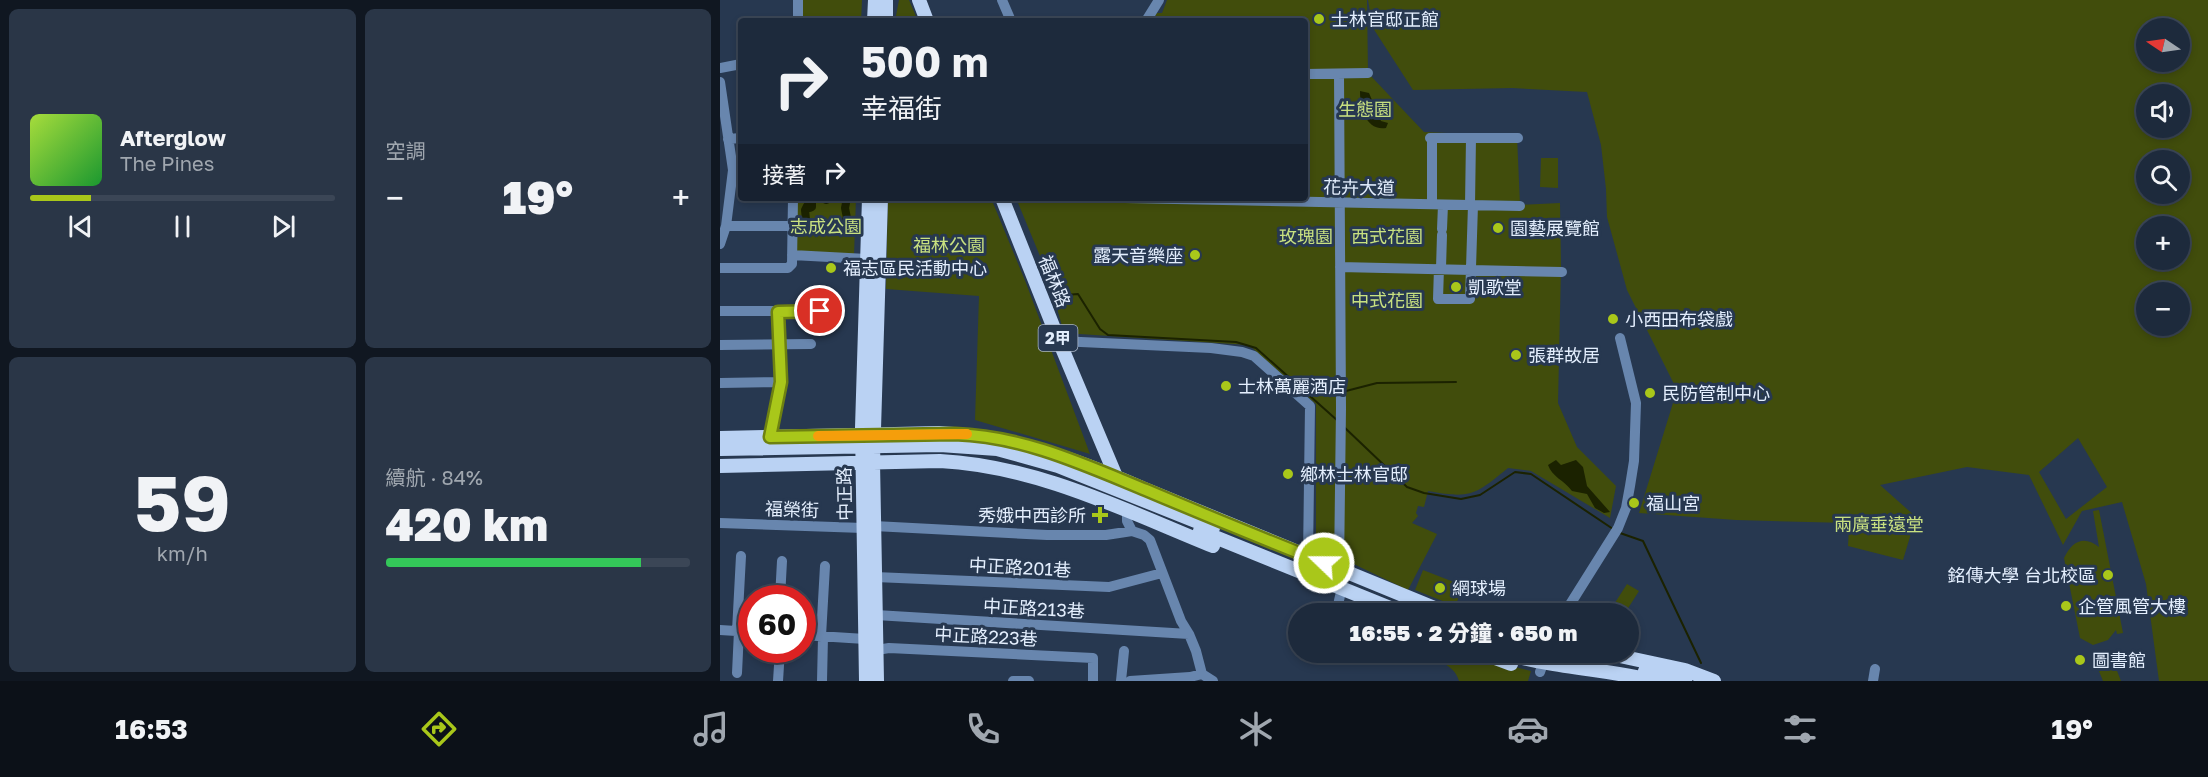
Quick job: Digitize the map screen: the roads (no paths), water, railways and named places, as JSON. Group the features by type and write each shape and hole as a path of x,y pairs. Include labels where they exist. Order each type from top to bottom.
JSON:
{"main road":[{"path":"874,18 875,0"},
{"path":"886,0 886,18"},
{"path":"919,0 926,18"},
{"name":"中正路","path":"866,681 869,201"},
{"name":"中正路","path":"868,449 880,201"},
{"name":"福林路","path":"1003,201 1116,477"},
{"path":"720,466 868,449 939,433 988,437 1030,446 1116,477 1200,526 1282,569 1356,603"},
{"path":"720,438 770,437 868,449"},
{"path":"720,449 868,449 941,452 1002,458 1059,474 1125,501 1200,526 1308,557 1422,603"},
{"path":"720,458 868,449"},
{"name":"2甲","path":"1116,477 1125,501"},
{"path":"1200,526 1398,603"},
{"name":"中正路","path":"868,527 875,577 877,681"},
{"path":"1282,569 1375,603"},
{"path":"1550,663 1606,681"},
{"path":"1556,663 1656,681"},
{"path":"1617,663 1685,681"},
{"path":"1639,663 1685,670 1714,681"}],"street":[{"path":"798,0 798,18"},
{"path":"1002,0 1010,18"},
{"path":"1148,18 1158,0"},
{"path":"720,68 738,65"},
{"path":"1308,74 1368,73"},
{"path":"1339,74 1341,408 1339,569"},
{"path":"720,82 728,139 737,164 733,170 726,226 720,244"},
{"path":"728,139 738,138"},
{"path":"1471,138 1470,299 1438,298 1442,232 1431,138 1471,138 1518,138"},
{"path":"720,268 788,268 792,264 793,201"},
{"name":"花卉大道","path":"1270,201 1520,206"},
{"path":"726,226 792,226"},
{"path":"792,255 867,259"},
{"path":"1340,267 1471,268 1562,272"},
{"path":"720,311 820,311"},
{"path":"770,437 781,382 778,312"},
{"path":"1571,603 1616,531 1626,508 1634,461 1636,403 1620,338"},
{"path":"1059,341 1226,350 1254,356 1265,365 1310,406 1308,557"},
{"path":"720,345 811,344"},
{"path":"720,383 781,382"},
{"path":"1125,501 1127,520 1132,531 1150,540 1181,621 1196,651 1202,674 1213,681"},
{"name":"福榮街","path":"720,523 1047,535 1106,535 1132,531"},
{"path":"740,585 741,556"},
{"path":"781,585 782,561"},
{"path":"822,681 825,566"},
{"name":"中正路201巷","path":"875,577 1109,587 1162,573"},
{"path":"1338,603 1340,596"},
{"name":"中正路213巷","path":"876,615 1189,634"},
{"path":"720,630 738,631 737,673"},
{"path":"816,636 865,639"},
{"name":"中正路223巷","path":"877,650 889,648 1093,658 1092,681"},
{"path":"1121,681 1124,651"},
{"path":"778,681 779,663"},
{"path":"1873,681 1875,669"},
{"path":"1130,681 1190,677 1202,674"},
{"path":"1013,681 1029,681"}],"waterway":[{"path":"807,229 805,210 807,206 812,207 812,201"},
{"path":"843,224 847,218 845,201"},
{"path":"1053,296 1078,294 1100,329 1108,335 1236,342 1256,348 1338,421"},
{"path":"1346,391 1377,383 1456,382"},
{"path":"1344,427 1407,487 1424,493 1461,499 1480,495 1515,472 1531,474 1613,529"},
{"path":"1620,533 1643,541 1701,663"}],"place":[{"name":"士林官邸正館","path":"1319,19"},
{"name":"園藝展覽館","path":"1498,228"},
{"name":"露天音樂座","path":"1195,255"},
{"name":"福志區民活動中心","path":"831,268"},
{"name":"凱歌堂","path":"1456,287"},
{"name":"小西田布袋戲","path":"1613,319"},
{"name":"張群故居","path":"1516,355"},
{"name":"士林萬麗酒店","path":"1226,386"},
{"name":"民防管制中心","path":"1650,393"},
{"name":"鄉林士林官邸","path":"1288,474"},
{"name":"福山宮","path":"1634,503"},
{"name":"秀娥中西診所","path":"1100,515"},
{"name":"銘傳大學 台北校區","path":"2108,575"},
{"name":"網球場","path":"1440,588"},
{"name":"企管風管大樓","path":"2066,606"},
{"name":"圖書館","path":"2080,660"}],"park label":[{"name":"生態園","path":"1365,109"},
{"name":"志成公園","path":"826,226"},
{"name":"玫瑰園","path":"1306,236"},
{"name":"西式花園","path":"1387,236"},
{"name":"福林公園","path":"949,245"},
{"name":"中式花園","path":"1387,300"},
{"name":"兩廣垂遠堂","path":"1879,524"}]}
